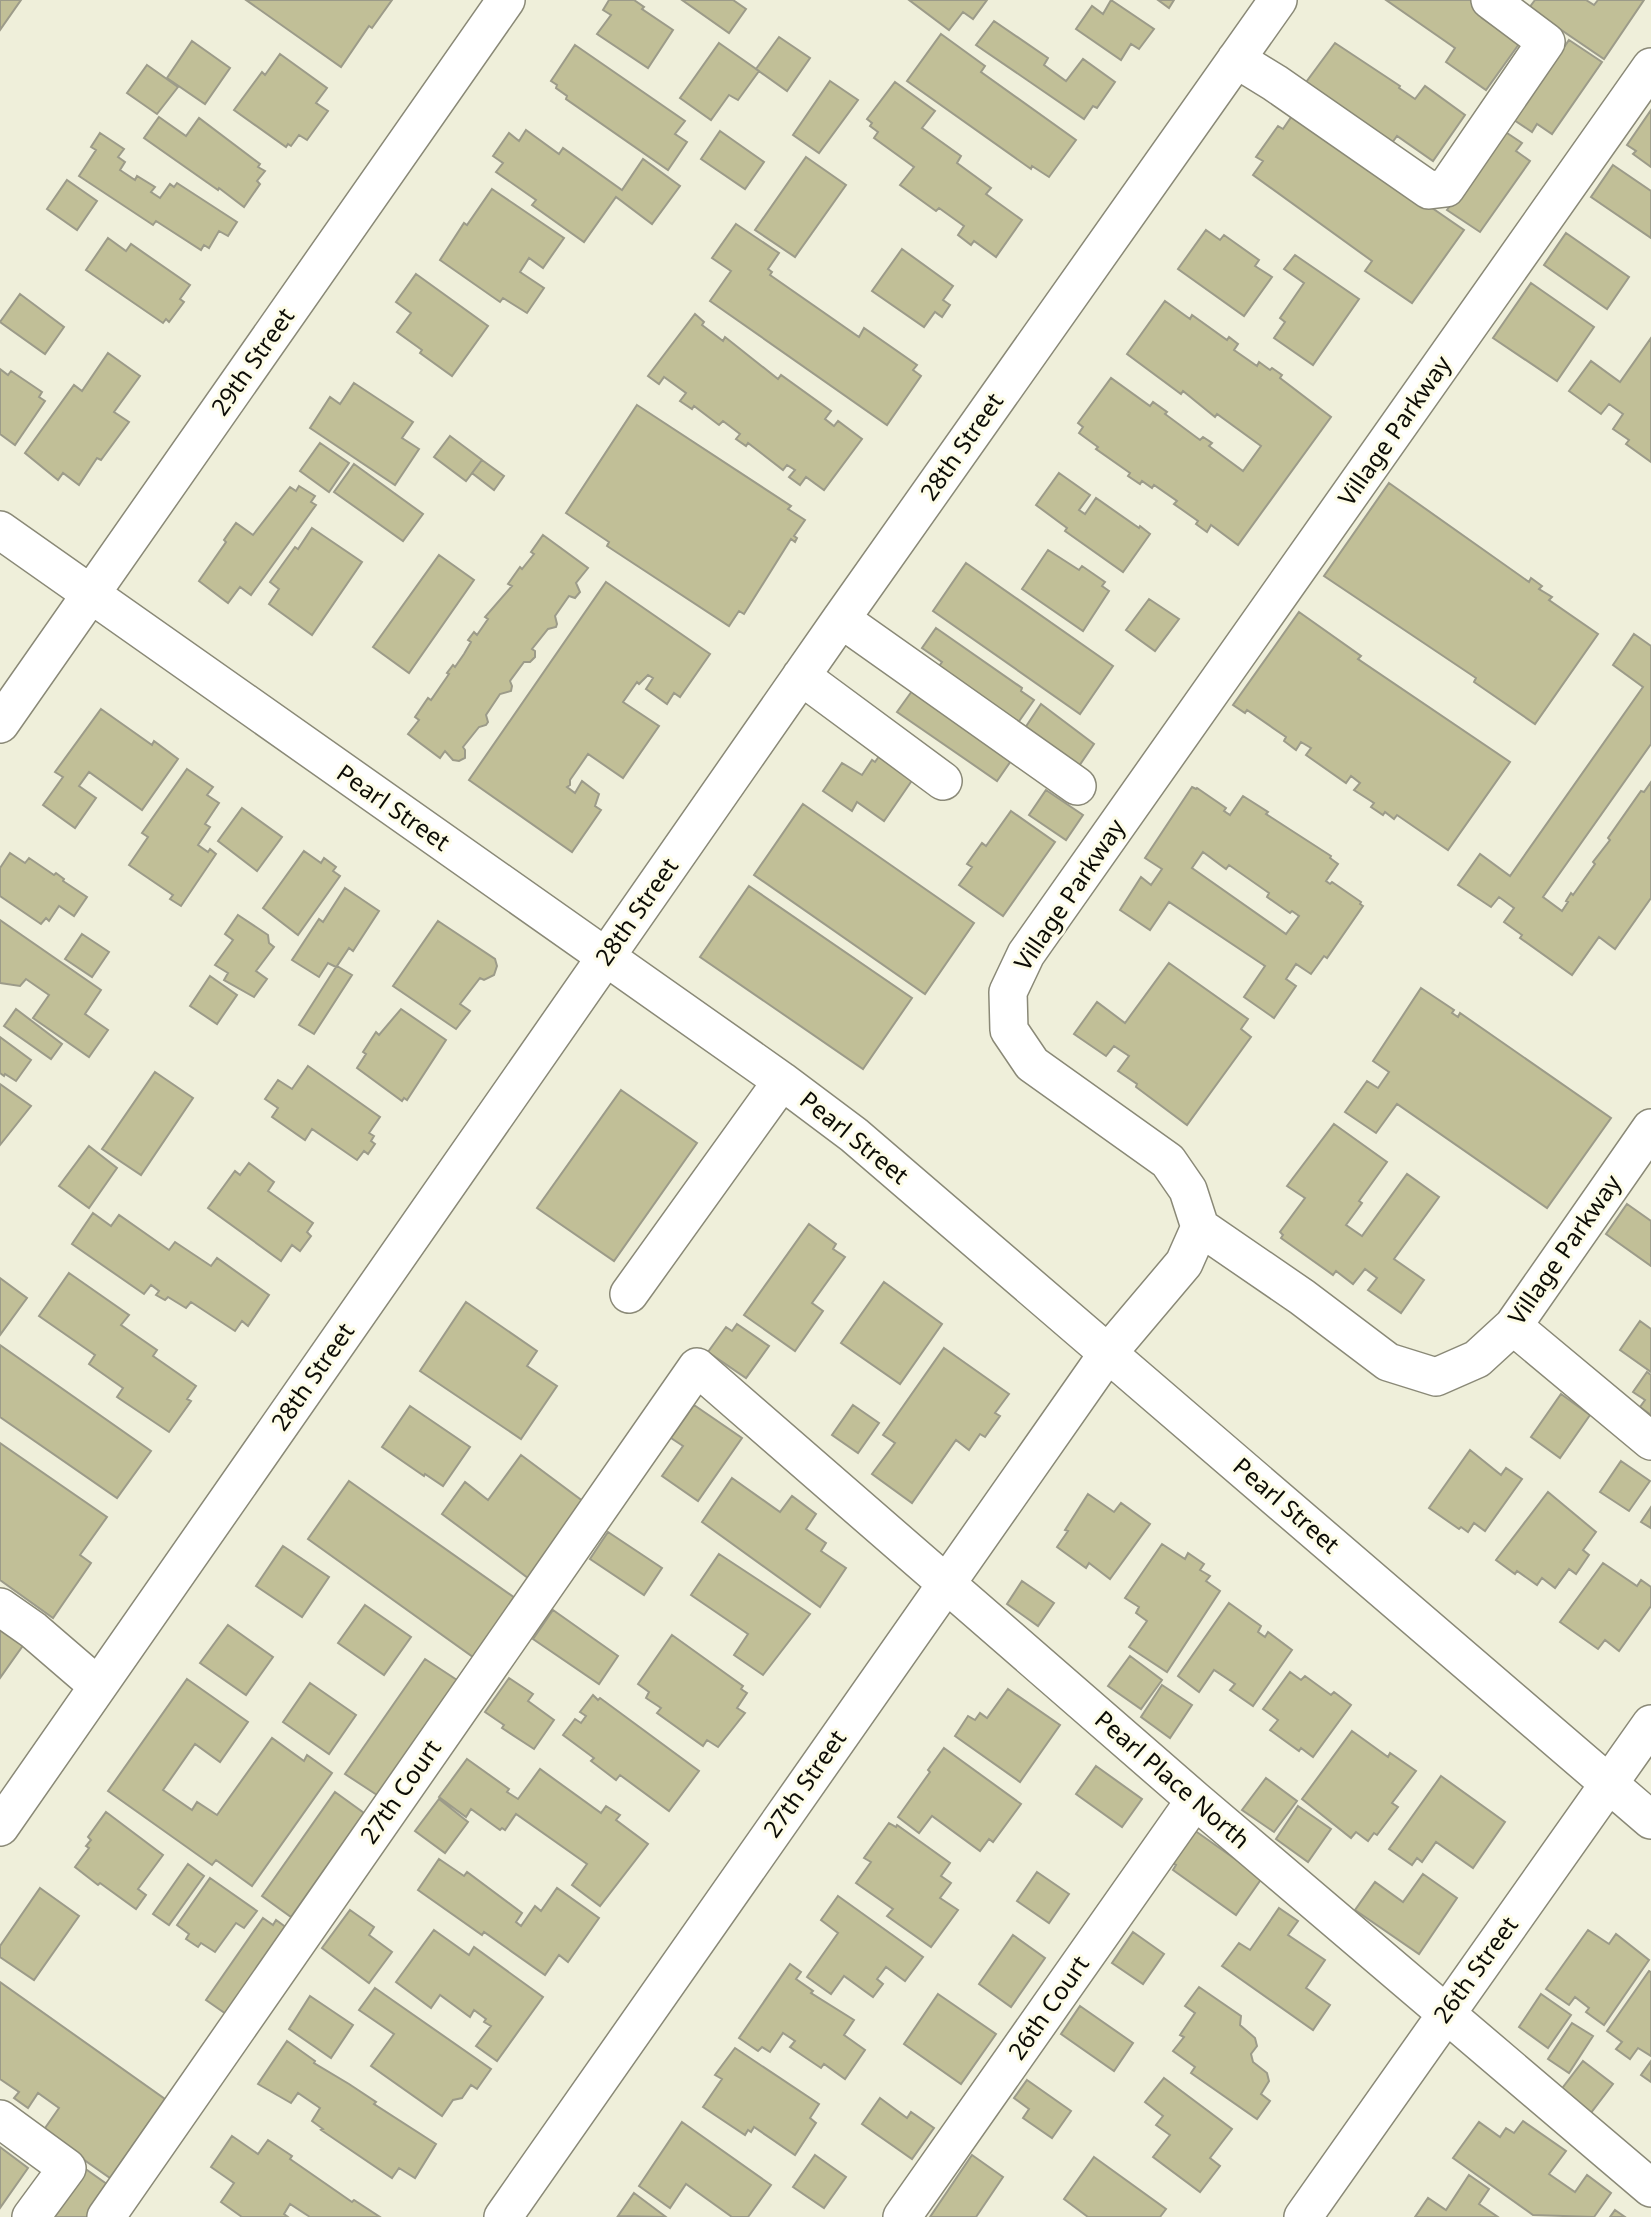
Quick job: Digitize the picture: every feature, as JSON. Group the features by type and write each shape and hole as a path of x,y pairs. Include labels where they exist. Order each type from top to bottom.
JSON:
{"street":[{"name":"29th Street","path":"0,724 506,0"},
{"name":"28th Street","path":"0,1827 801,676 1278,0"},
{"path":"1236,59 1429,190 1446,188 1546,41 1490,0"},
{"name":"Village Parkway","path":"1651,68 1026,954 1008,992 1009,1030 1032,1064 1168,1161 1188,1190 1200,1227 1302,1297 1388,1362 1436,1377 1477,1359 1513,1326 1651,1128"},
{"name":"Pearl Street","path":"0,530 782,1081 854,1135 1651,1820"},
{"path":"841,619 1077,786"},
{"path":"801,676 943,781"},
{"path":"629,1294 782,1081"},
{"name":"27th Street","path":"503,2217 1108,1353 1184,1263 1200,1227"},
{"path":"1513,1326 1651,1441"},
{"name":"Pearl Place North","path":"697,1367 1195,1800 1651,2189"},
{"name":"27th Court","path":"106,2217 697,1367"},
{"path":"0,1607 33,1630 98,1686"},
{"name":"26th Street","path":"1303,2217 1651,1724"},
{"name":"26th Court","path":"902,2217 1195,1800"},
{"path":"0,2119 68,2168 31,2217"}],"building":[{"path":"0,0 21,0 0,30"},
{"path":"246,0 392,0 372,28 369,26 341,67"},
{"path":"609,0 634,0 644,7 642,9 673,30 648,68 597,34 611,15 603,10"},
{"path":"682,0 733,0 746,9 729,33"},
{"path":"909,0 987,0 973,19 963,12 949,30"},
{"path":"1111,0 1154,29 1139,49 1131,44 1121,60 1076,29 1092,6 1103,14"},
{"path":"1158,0 1174,0 1169,8"},
{"path":"1386,0 1473,0 1487,10 1482,18 1519,44 1486,90 1446,62 1455,48"},
{"path":"1535,0 1586,0 1594,5 1598,0 1644,0 1604,59 1529,8"},
{"path":"994,21 1048,58 1044,65 1066,81 1083,59 1115,82 1097,108 1093,106 1084,119 976,45"},
{"path":"941,34 985,66 981,72 1076,140 1049,177 1032,166 1031,169 907,81"},
{"path":"779,37 810,58 787,91 756,69"},
{"path":"1569,40 1602,62 1552,134 1537,124 1532,132 1514,120"},
{"path":"192,41 230,68 205,104 167,78"},
{"path":"719,43 759,71 738,100 729,95 711,120 680,98"},
{"path":"1335,43 1415,99 1425,86 1465,115 1433,161 1397,136 1392,143 1301,89"},
{"path":"575,45 685,121 675,134 687,142 668,170 566,99 567,96 556,88 557,85 551,81"},
{"path":"280,54 327,88 316,103 328,111 307,140 299,135 291,146 288,144 286,147 234,110 262,72 265,75"},
{"path":"147,65 178,87 157,114 127,93"},
{"path":"830,81 858,100 819,153 793,135"},
{"path":"895,82 935,111 922,128 961,156 957,163 991,188 986,194 1022,220 996,257 974,241 971,245 958,235 964,226 939,208 936,211 900,185 914,167 874,138 878,132 870,126 872,123 867,119"},
{"path":"1651,110 1651,167 1633,154 1636,151 1627,145"},
{"path":"1294,113 1464,230 1412,303 1365,271 1372,261 1253,175 1263,161 1256,157 1278,126 1283,129"},
{"path":"159,117 186,136 199,118 260,164 258,167 265,171 257,181 260,184 244,207 144,138"},
{"path":"526,130 559,154 563,148 622,190 643,159 680,186 652,224 616,197 584,242 532,205 536,200 496,172 503,163 493,156 509,133 519,141"},
{"path":"720,131 764,162 745,189 701,159"},
{"path":"1504,131 1522,143 1516,151 1530,161 1480,232 1447,210"},
{"path":"100,133 124,149 118,157 125,162 120,170 135,180 137,176 155,187 151,192 160,198 170,184 174,187 177,183 237,222 228,236 219,231 209,248 204,245 201,250 156,221 153,225 79,176 96,150 91,147"},
{"path":"806,157 846,185 795,257 755,230"},
{"path":"1613,165 1651,191 1651,238 1591,197"},
{"path":"67,180 97,201 77,230 47,209"},
{"path":"492,189 564,238 543,268 529,258 520,272 544,288 527,313 503,298 500,302 440,260 464,223 467,225"},
{"path":"736,224 779,253 768,269 772,272 770,275 859,337 864,328 917,365 913,370 921,376 887,425 710,301 731,271 712,258"},
{"path":"1206,230 1220,240 1224,235 1259,260 1255,266 1272,277 1244,316 1178,269"},
{"path":"1566,233 1629,277 1607,309 1544,265"},
{"path":"108,238 126,251 131,244 190,285 180,299 184,302 169,322 166,319 163,323 86,270"},
{"path":"902,249 953,286 943,300 950,305 942,317 935,312 924,327 872,291"},
{"path":"1295,255 1359,299 1313,365 1274,338 1285,322 1280,318 1304,283 1284,269"},
{"path":"416,274 488,326 452,376 397,332 411,313 396,302"},
{"path":"1531,283 1594,327 1557,381 1493,338"},
{"path":"20,294 64,327 45,354 0,322"},
{"path":"1165,301 1190,319 1192,315 1227,340 1229,337 1238,344 1234,350 1257,366 1259,362 1270,370 1272,368 1282,375 1280,378 1331,417 1238,545 1211,525 1207,532 1196,524 1198,521 1174,504 1177,501 1154,485 1152,488 1142,481 1140,484 1128,476 1130,473 1079,433 1083,427 1078,423 1111,378 1150,406 1153,402 1200,440 1203,437 1212,443 1209,446 1243,471 1261,446 1217,414 1215,417 1183,391 1181,394 1127,354"},
{"path":"695,314 704,322 702,325 723,341 725,337 778,379 781,375 831,411 825,419 834,426 838,421 862,439 824,490 806,477 800,485 789,477 795,470 787,465 783,470 748,443 746,446 736,439 740,434 723,421 719,425 694,406 692,409 680,401 686,393 664,377 659,384 648,376"},
{"path":"1651,338 1651,462 1626,444 1629,440 1613,429 1623,414 1609,404 1601,414 1569,391 1591,361 1620,382"},
{"path":"108,353 140,376 114,412 129,422 101,460 97,458 79,485 63,473 58,480 25,453 74,385 82,391"},
{"path":"0,369 8,375 11,371 42,392 39,397 45,401 15,445 0,434"},
{"path":"354,383 413,422 402,438 419,449 395,485 310,428 330,397 340,404"},
{"path":"637,405 791,506 788,509 805,520 794,536 797,538 795,542 791,539 744,614 739,611 729,626 607,546 609,542 566,513"},
{"path":"450,436 482,460 466,481 434,457"},
{"path":"320,443 349,463 329,492 300,471"},
{"path":"482,460 504,476 494,490 472,473"},
{"path":"354,464 423,514 403,541 334,492"},
{"path":"1059,473 1090,495 1079,510 1085,514 1096,498 1150,534 1123,572 1065,531 1067,528 1036,505"},
{"path":"1389,483 1529,582 1531,578 1542,586 1539,589 1552,597 1549,600 1598,634 1535,724 1474,682 1476,678 1324,576"},
{"path":"299,486 315,496 311,502 316,505 251,595 240,587 228,603 199,581 236,523 253,535 290,487 296,491"},
{"path":"312,528 362,562 312,635 269,604 279,589 270,582"},
{"path":"543,535 588,568 576,583 580,592 575,598 569,596 555,616 556,627 548,629 532,649 535,651 535,657 530,662 524,662 510,681 511,691 500,694 486,715 486,725 479,727 463,747 465,758 453,760 445,751 440,758 408,734 419,720 415,717 428,698 431,700 453,665 455,667 471,642 468,640 474,632 477,635 488,619 485,617 512,586 508,584 534,554 531,552"},
{"path":"1048,550 1079,570 1082,566 1105,582 1102,586 1109,591 1083,631 1022,589"},
{"path":"439,555 474,580 409,673 373,647"},
{"path":"966,563 1113,666 1080,714 933,611"},
{"path":"606,582 710,654 680,697 674,693 667,704 646,689 653,678 648,675 639,684 637,682 623,702 659,726 623,778 588,754 570,780 567,787 575,793 582,781 599,794 595,806 601,810 572,852 469,780"},
{"path":"1149,599 1179,619 1155,651 1126,630"},
{"path":"1299,612 1361,656 1358,659 1510,762 1448,850 1397,815 1394,819 1371,807 1374,803 1354,790 1360,783 1351,776 1346,783 1306,755 1311,748 1301,742 1296,750 1284,741 1286,737 1247,710 1245,713 1233,705"},
{"path":"936,628 1022,688 1021,691 1034,700 1015,727 935,672 942,662 922,648"},
{"path":"1634,634 1651,646 1651,744 1543,897 1562,911 1571,893 1573,895 1595,864 1593,862 1610,840 1608,838 1641,791 1644,792 1651,782 1651,898 1615,949 1599,937 1572,975 1520,938 1522,935 1504,922 1514,908 1499,897 1491,907 1458,885 1480,854 1510,876 1643,687 1613,665"},
{"path":"912,691 1013,758 997,781 897,712"},
{"path":"1041,704 1094,744 1077,769 1023,731"},
{"path":"101,709 152,745 154,741 178,759 142,810 89,772 79,786 96,798 75,828 43,805 63,777 55,772"},
{"path":"882,752 913,779 884,821 857,802 852,811 823,791 842,763 862,775 872,760 875,762"},
{"path":"187,769 213,787 207,795 219,803 205,824 210,827 198,845 216,854 181,906 170,899 173,895 129,865 148,837 142,833"},
{"path":"1192,787 1226,808 1224,811 1230,815 1243,796 1331,856 1338,864 1326,881 1330,884 1332,882 1363,906 1327,958 1324,956 1311,974 1296,964 1286,979 1296,986 1274,1018 1244,997 1265,966 1169,902 1150,930 1120,910 1141,877 1151,885 1162,869 1145,858","holes":["1203,852 1226,869 1229,865 1269,893 1267,897 1299,916 1286,934 1192,868"]},
{"path":"1046,790 1083,815 1066,840 1029,815"},
{"path":"803,804 974,923 925,994 754,875"},
{"path":"242,808 282,837 257,871 218,841"},
{"path":"1011,811 1055,842 1003,916 959,885 972,867 967,864 982,843 986,846"},
{"path":"304,851 321,863 324,858 336,867 333,871 340,876 298,935 263,908"},
{"path":"10,853 25,863 29,858 54,875 56,873 87,897 74,916 59,906 49,921 46,918 41,924 0,896 0,868"},
{"path":"749,886 912,998 863,1069 700,957"},
{"path":"345,888 379,911 353,951 349,948 337,966 352,975 314,1034 299,1025 336,967 328,963 319,977 292,960 319,919 323,922"},
{"path":"238,915 268,935 269,943 274,947 256,971 267,979 254,997 224,980 228,973 215,965 233,940 225,934"},
{"path":"0,920 101,990 85,1014 108,1030 89,1057 33,1018 49,995 26,979 20,986 0,983"},
{"path":"438,921 495,959 497,966 494,975 484,980 480,978 460,1004 470,1011 456,1029 393,986"},
{"path":"82,934 109,952 92,977 65,959"},
{"path":"1169,963 1248,1019 1241,1029 1251,1037 1187,1125 1118,1071 1129,1056 1114,1046 1106,1056 1074,1034 1097,1002 1125,1023"},
{"path":"210,976 237,995 217,1024 190,1006"},
{"path":"1421,988 1454,1010 1452,1013 1458,1017 1460,1013 1611,1118 1547,1208 1397,1104 1376,1133 1345,1112 1367,1081 1378,1088 1389,1072 1373,1061"},
{"path":"16,1009 62,1044 51,1059 4,1026"},
{"path":"401,1009 446,1040 407,1100 404,1098 402,1101 357,1068 366,1054 363,1052 376,1032 379,1035"},
{"path":"0,1037 31,1060 16,1081 0,1073"},
{"path":"308,1066 380,1117 369,1133 374,1136 371,1141 375,1144 368,1154 364,1151 357,1160 312,1129 305,1140 272,1117 278,1108 265,1099 278,1080 292,1089"},
{"path":"155,1072 193,1098 141,1175 102,1149"},
{"path":"0,1084 31,1106 0,1145"},
{"path":"621,1090 697,1143 614,1261 537,1208"},
{"path":"1334,1124 1387,1162 1359,1201 1362,1203 1346,1225 1362,1236 1407,1174 1439,1197 1394,1259 1424,1280 1401,1313 1368,1290 1377,1278 1365,1269 1353,1284 1336,1271 1333,1275 1281,1238 1283,1235 1280,1232 1305,1198 1287,1186"},
{"path":"89,1146 117,1168 89,1208 59,1186"},
{"path":"249,1163 274,1182 268,1191 313,1223 307,1232 311,1236 300,1251 292,1245 281,1261 208,1208 235,1171 240,1175"},
{"path":"1627,1204 1651,1221 1651,1266 1606,1234"},
{"path":"93,1213 111,1226 119,1215 169,1250 175,1242 211,1266 217,1258 269,1295 248,1326 242,1321 235,1331 191,1302 186,1308 168,1297 165,1300 156,1295 159,1291 151,1285 144,1294 72,1244"},
{"path":"809,1224 836,1244 833,1249 845,1257 812,1303 823,1311 795,1351 744,1315"},
{"path":"69,1273 129,1315 121,1325 157,1350 153,1356 196,1386 187,1399 191,1401 169,1432 117,1397 123,1388 89,1364 95,1355 39,1316"},
{"path":"0,1278 27,1298 0,1335"},
{"path":"884,1282 942,1324 900,1384 841,1343"},
{"path":"466,1302 537,1351 527,1366 557,1386 521,1439 420,1371"},
{"path":"1640,1321 1651,1329 1651,1372 1620,1350"},
{"path":"737,1324 769,1346 746,1378 708,1352 726,1327 732,1331"},
{"path":"0,1345 151,1451 117,1498 0,1417"},
{"path":"944,1348 1009,1394 995,1413 1000,1416 985,1437 980,1434 969,1450 956,1440 912,1503 872,1474 895,1443 883,1435"},
{"path":"1647,1372 1651,1375 1651,1415 1640,1407 1645,1400 1633,1392"},
{"path":"1561,1394 1590,1415 1560,1458 1531,1437"},
{"path":"694,1405 742,1438 698,1501 662,1476 683,1446 671,1438"},
{"path":"853,1405 879,1423 858,1453 832,1435"},
{"path":"410,1406 470,1447 443,1486 382,1447"},
{"path":"0,1443 107,1517 80,1555 91,1563 53,1618 0,1580"},
{"path":"1470,1450 1501,1475 1506,1468 1522,1479 1485,1531 1474,1523 1468,1532 1461,1527 1459,1529 1429,1508"},
{"path":"521,1455 584,1502 528,1578 442,1514 465,1482 488,1500"},
{"path":"1621,1461 1650,1481 1629,1511 1600,1492"},
{"path":"732,1478 780,1512 792,1496 816,1514 806,1529 826,1543 821,1551 846,1568 820,1607 702,1522"},
{"path":"349,1481 515,1598 473,1657 308,1539"},
{"path":"1548,1492 1596,1532 1583,1550 1589,1555 1576,1574 1569,1569 1555,1588 1542,1578 1537,1585 1496,1560"},
{"path":"1088,1494 1114,1512 1121,1503 1150,1524 1110,1579 1089,1563 1086,1568 1057,1547"},
{"path":"1651,1507 1651,1528 1641,1522"},
{"path":"608,1532 662,1568 644,1595 590,1559"},
{"path":"1162,1544 1185,1559 1188,1553 1204,1564 1200,1570 1210,1576 1206,1581 1220,1591 1167,1672 1129,1647 1147,1621 1136,1613 1139,1607 1125,1598"},
{"path":"283,1546 329,1577 302,1617 256,1586"},
{"path":"719,1554 810,1614 763,1675 734,1655 748,1634 691,1595"},
{"path":"1603,1563 1637,1586 1641,1580 1651,1587 1651,1606 1619,1651 1605,1640 1598,1649 1560,1622"},
{"path":"1022,1581 1054,1603 1038,1626 1007,1604"},
{"path":"1229,1603 1261,1626 1258,1632 1265,1637 1268,1632 1292,1650 1253,1706 1230,1690 1235,1684 1214,1670 1199,1692 1178,1676"},
{"path":"365,1605 411,1637 384,1675 338,1643"},
{"path":"553,1610 618,1656 599,1684 533,1639"},
{"path":"0,1617 29,1637 0,1678"},
{"path":"228,1625 273,1657 246,1695 200,1663"},
{"path":"672,1635 743,1686 741,1689 747,1693 737,1708 745,1713 718,1747 707,1740 703,1746 657,1713 661,1708 646,1698 649,1692 638,1684"},
{"path":"1130,1656 1162,1680 1141,1709 1108,1686"},
{"path":"425,1659 460,1682 380,1797 345,1774"},
{"path":"1290,1672 1301,1680 1305,1676 1331,1695 1334,1692 1351,1705 1313,1757 1301,1748 1299,1751 1270,1730 1278,1720 1263,1709"},
{"path":"509,1678 533,1694 528,1701 554,1720 534,1749 502,1728 504,1725 485,1712"},
{"path":"187,1679 248,1722 220,1762 195,1744 163,1790 192,1810 197,1802 217,1815 272,1738 304,1761 307,1755 332,1773 252,1886 216,1860 212,1865 108,1791"},
{"path":"310,1683 356,1715 329,1754 283,1722"},
{"path":"1162,1685 1192,1705 1170,1738 1141,1717"},
{"path":"1008,1689 1060,1725 1020,1782 955,1736 968,1716 975,1720 980,1713 987,1718"},
{"path":"593,1695 699,1771 669,1811 620,1775 616,1780 591,1761 594,1758 563,1735 575,1719 581,1723 586,1716 580,1712"},
{"path":"1352,1731 1388,1757 1390,1753 1416,1771 1392,1803 1398,1807 1377,1835 1374,1833 1368,1841 1356,1832 1351,1838 1302,1799"},
{"path":"944,1748 1021,1804 993,1842 989,1839 980,1851 932,1816 919,1833 898,1817"},
{"path":"467,1759 509,1789 507,1792 518,1799 540,1769 601,1813 606,1806 620,1815 616,1820 648,1844 600,1906 572,1885 587,1864 516,1814 505,1830 500,1830 471,1809 466,1817 439,1797"},
{"path":"1096,1766 1142,1799 1122,1827 1076,1794"},
{"path":"1441,1776 1505,1822 1473,1868 1436,1842 1422,1862 1417,1858 1412,1865 1389,1849"},
{"path":"1266,1778 1297,1801 1274,1832 1242,1810"},
{"path":"335,1792 364,1813 291,1917 262,1896"},
{"path":"439,1799 468,1822 445,1853 415,1831"},
{"path":"1298,1806 1331,1829 1308,1862 1276,1839"},
{"path":"106,1812 163,1855 138,1889 146,1895 136,1909 75,1867 89,1848 86,1846 91,1840 88,1837"},
{"path":"889,1823 896,1827 897,1825 950,1863 941,1876 951,1883 940,1898 958,1910 931,1947 887,1916 893,1909 856,1883 871,1862 864,1858"},
{"path":"1194,1830 1262,1878 1236,1915 1173,1870 1176,1865 1172,1863"},
{"path":"439,1859 464,1876 467,1872 522,1913 516,1922 521,1926 535,1906 541,1911 557,1888 599,1918 568,1962 559,1955 545,1975 418,1890"},
{"path":"188,1864 204,1876 169,1925 153,1914"},
{"path":"1037,1872 1069,1894 1049,1923 1017,1901"},
{"path":"1423,1874 1457,1898 1419,1954 1355,1910 1375,1882 1403,1902"},
{"path":"210,1878 257,1911 244,1928 236,1923 215,1952 201,1943 198,1947 186,1939 189,1934 177,1925"},
{"path":"40,1888 79,1916 34,1980 0,1957 0,1946"},
{"path":"838,1896 923,1957 905,1981 886,1967 877,1979 883,1984 873,1997 844,1976 831,1994 807,1977 838,1933 821,1920"},
{"path":"1279,1908 1298,1921 1288,1935 1325,1960 1306,1988 1330,2005 1313,2030 1222,1966 1239,1943 1250,1950"},
{"path":"350,1910 374,1927 369,1935 392,1952 369,1983 322,1948"},
{"path":"263,1918 273,1925 276,1920 287,1928 239,2023 206,2000"},
{"path":"434,1930 469,1955 474,1947 543,1997 497,2061 476,2046 491,2026 484,2022 486,2019 474,2010 470,2017 440,1995 431,2008 396,1982"},
{"path":"1588,1930 1609,1944 1616,1934 1649,1960 1604,2025 1586,2012 1589,2008 1575,1997 1569,2005 1546,1989"},
{"path":"1133,1932 1164,1954 1143,1984 1112,1963"},
{"path":"1013,1935 1045,1958 1011,2007 979,1984"},
{"path":"790,1964 801,1972 796,1979 813,1991 811,1993 854,2020 844,2035 865,2050 845,2079 824,2064 821,2068 790,2047 795,2041 783,2033 770,2052 762,2047 758,2051 739,2038"},
{"path":"1649,1971 1651,2056 1638,2048 1630,2059 1616,2049 1622,2042 1607,2031"},
{"path":"0,1982 165,2099 110,2178 43,2131 59,2108 38,2093 28,2108 14,2098 19,2092 0,2079"},
{"path":"1199,1987 1241,2016 1240,2025 1255,2038 1257,2046 1251,2054 1253,2062 1267,2073 1269,2081 1261,2094 1270,2101 1257,2119 1191,2073 1195,2067 1173,2051 1184,2037 1180,2035 1195,2013 1185,2006"},
{"path":"375,1988 491,2069 477,2089 471,2085 462,2098 453,2100 442,2116 371,2066 394,2034 359,2010"},
{"path":"938,1994 996,2034 961,2084 904,2044"},
{"path":"1541,1994 1571,2015 1548,2048 1519,2027"},
{"path":"310,1996 353,2025 331,2058 289,2029"},
{"path":"1080,2006 1133,2043 1114,2071 1061,2034"},
{"path":"1572,2023 1593,2036 1569,2073 1548,2059"},
{"path":"287,2041 315,2061 314,2063 436,2144 415,2178 399,2168 392,2178 321,2130 323,2129 312,2121 320,2108 298,2093 291,2103 258,2084"},
{"path":"735,2048 819,2104 810,2118 816,2123 795,2155 754,2127 745,2135 703,2107 722,2079 715,2075"},
{"path":"1583,2061 1613,2084 1590,2114 1560,2091"},
{"path":"1651,2061 1651,2082 1641,2075"},
{"path":"1164,2078 1232,2129 1210,2158 1220,2166 1200,2192 1153,2157 1170,2135 1156,2125 1163,2116 1145,2102"},
{"path":"1027,2080 1071,2111 1052,2138 1023,2118 1029,2109 1014,2098"},
{"path":"880,2098 907,2118 911,2112 934,2128 912,2159 862,2124"},
{"path":"1523,2121 1566,2151 1549,2174 1575,2192 1587,2175 1611,2193 1594,2217 1533,2215 1453,2158 1479,2122 1500,2137 1506,2128 1514,2133"},
{"path":"682,2122 771,2185 748,2217 732,2217 686,2184 670,2208 639,2186"},
{"path":"232,2136 258,2154 268,2140 292,2156 290,2159 352,2202 354,2200 380,2217 310,2217 290,2204 284,2214 288,2217 242,2217 221,2202 234,2183 211,2167"},
{"path":"0,2147 28,2168 0,2208"},
{"path":"815,2155 846,2177 824,2208 793,2187"},
{"path":"972,2155 1003,2177 976,2217 930,2217"},
{"path":"1094,2157 1166,2209 1160,2217 1088,2217 1064,2199"},
{"path":"80,2165 111,2187 90,2217 44,2217"},
{"path":"1469,2175 1489,2189 1479,2204 1498,2217 1415,2217 1428,2198 1446,2210"},
{"path":"634,2193 666,2217 618,2216"},
{"path":"1615,2210 1625,2217 1610,2217"}]}
